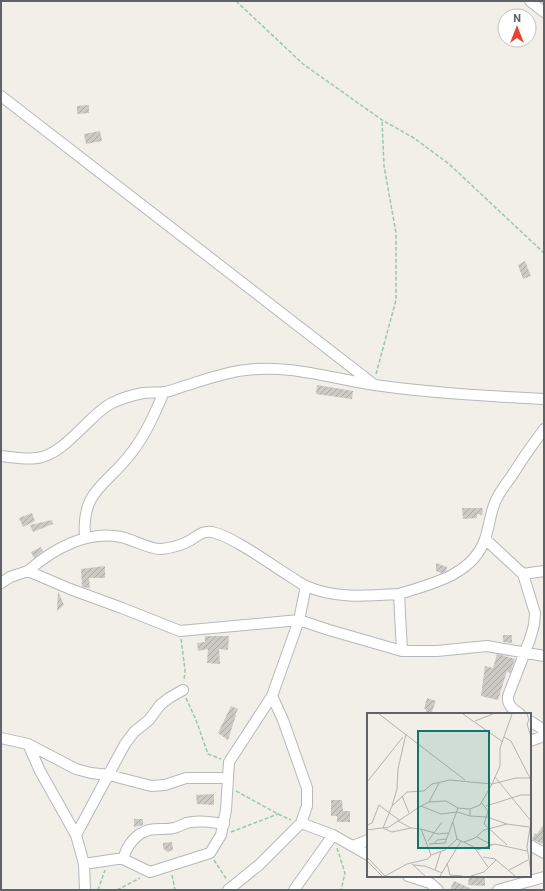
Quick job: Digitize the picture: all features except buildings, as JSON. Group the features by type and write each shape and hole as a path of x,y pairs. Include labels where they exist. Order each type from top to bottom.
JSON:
{"street":[{"path":"530,1 544,12"},
{"path":"1,96 373,384"},
{"path":"1,456 38,458 46,456 59,448 96,414 111,403 133,395 164,392 217,375 246,370 279,368 373,384 465,395 544,399"},
{"path":"86,538 84,520 95,492 132,453 150,423 164,392"},
{"path":"1,583 10,577 28,570 46,556 86,538 102,534 122,537 159,550 175,547 189,542 204,532 212,532 232,540 306,586 328,592 359,597 399,594 440,581 456,573 472,561 485,539 497,498 531,445 544,430"},
{"path":"485,539 523,574 535,613 534,625 507,702 509,706 519,713"},
{"path":"28,570 70,589 180,631 299,620 402,651 487,646 544,656"},
{"path":"523,574 544,571"},
{"path":"84,864 123,859 150,872 210,853 222,835 229,762 272,696 299,620 306,586"},
{"path":"399,594 402,651"},
{"path":"76,835 124,744 134,732 149,720 160,705 183,690"},
{"path":"230,889 259,865 301,823 307,806 307,788 283,720 272,696"},
{"path":"531,722 544,730"},
{"path":"531,741 544,736"},
{"path":"1,738 28,744 76,769 91,773 109,775 151,786 186,778 228,782"},
{"path":"28,744 40,771 76,835 84,864 85,890"},
{"path":"123,859 131,843 140,834 150,830 173,828 186,823 208,821 224,824"},
{"path":"301,823 333,835 367,854"},
{"path":"294,890 333,835"},
{"path":"353,846 367,840"},
{"path":"531,846 544,852"},
{"path":"411,877 430,883 438,890"},
{"path":"498,890 544,877"}],"path":[{"path":"236,1 303,64 382,120 414,138 449,164 544,253"},
{"path":"373,384 396,300 396,233 384,166 382,120"},
{"path":"180,631 185,670 183,690 208,754 229,762"},
{"path":"228,782 278,814 301,823"},
{"path":"222,835 278,814"},
{"path":"333,835 345,874 341,890"},
{"path":"210,853 230,889"},
{"path":"98,890 109,860"},
{"path":"170,865 175,890"},
{"path":"117,890 150,872"}]}
